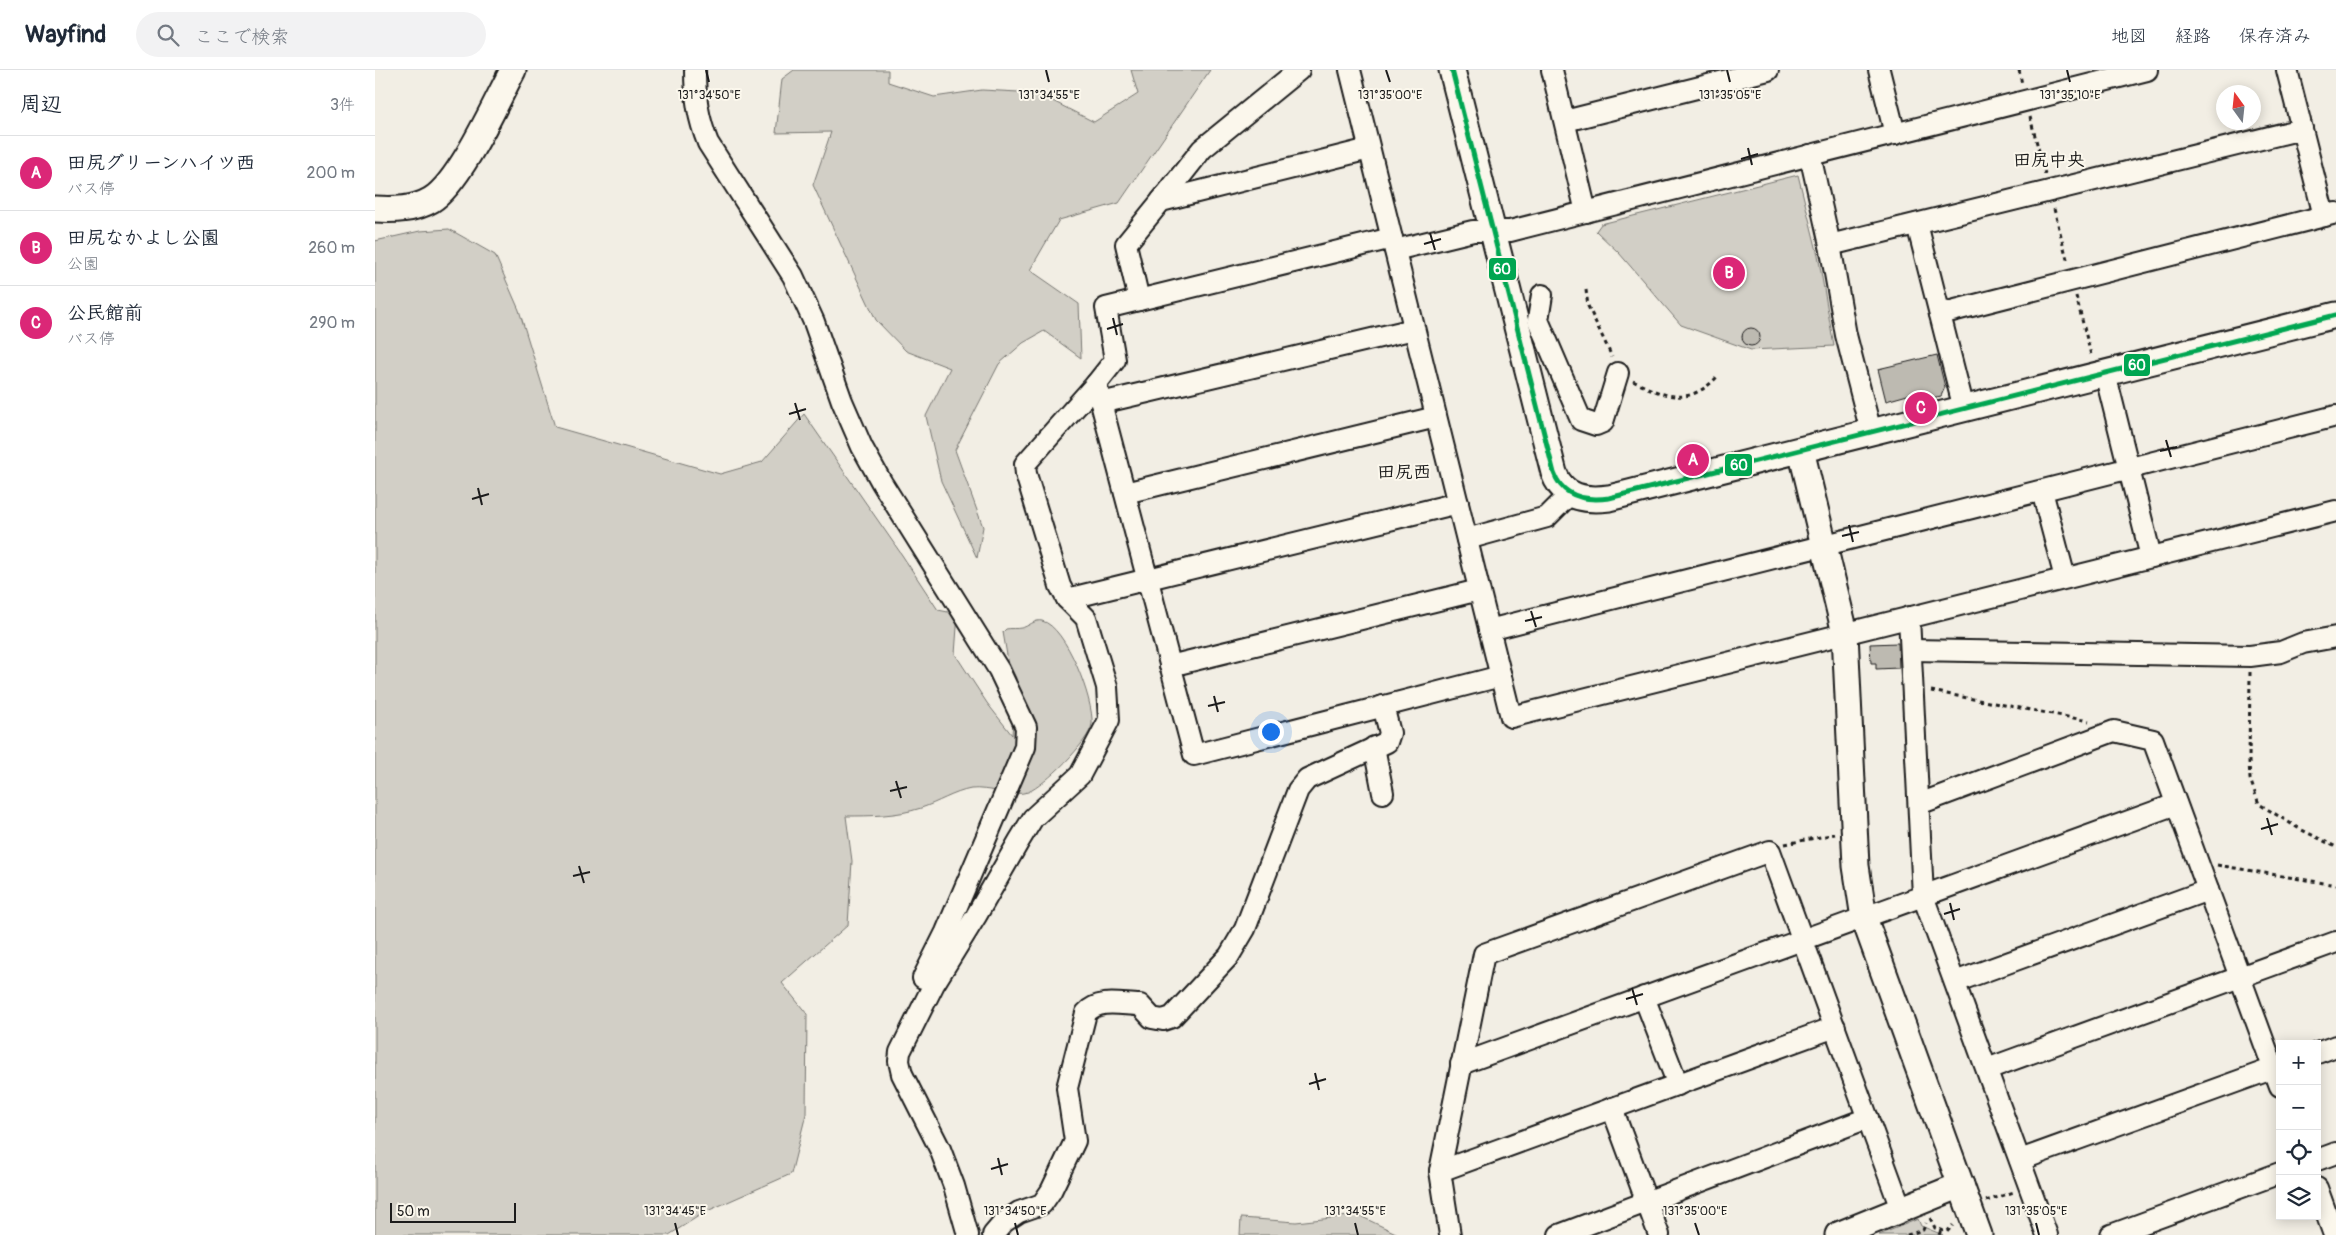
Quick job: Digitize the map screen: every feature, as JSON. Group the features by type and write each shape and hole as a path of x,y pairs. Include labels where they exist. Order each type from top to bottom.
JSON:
{"street":[{"path":"375,209 415,207 431,200 446,187 462,165 513,70"},
{"path":"695,70 699,122 708,143 793,276 814,322 862,447 882,483 999,670 1026,727 1025,747 946,932 899,1022 897,1039 902,1074 940,1149 954,1186 968,1235"},
{"path":"1139,300 1126,244 1201,149 1299,70"},
{"path":"1350,70 1511,717 2336,510"},
{"path":"1452,70 1554,473 1559,483 1570,494 1587,500 1609,498 1964,409 2099,367 2336,315"},
{"path":"1552,70 1586,212"},
{"path":"1565,121 1768,70"},
{"path":"1879,70 1895,134"},
{"path":"900,1052 934,984 977,916 1033,818 1080,775 1109,720 1107,687 1086,618 1067,599 1060,586 1026,474 1025,464 1099,394 1115,360 1106,308 1393,244 1473,231 1510,232 2147,70"},
{"path":"1940,314 2330,215 2302,130 2287,70"},
{"path":"1830,245 2302,130"},
{"path":"1161,202 1369,149"},
{"path":"1810,155 1830,245 1846,335 1871,432"},
{"path":"1917,224 1964,409"},
{"path":"1542,295 1534,321 1581,420 1596,425 1603,422 1618,373"},
{"path":"1099,394 1414,329"},
{"path":"2099,367 2129,468 2151,557"},
{"path":"1099,394 1194,755 1501,676"},
{"path":"1489,630 2336,416"},
{"path":"1125,493 1436,417"},
{"path":"1801,450 1845,633 1856,866 1864,918 1979,1235"},
{"path":"2042,491 2065,578"},
{"path":"1467,539 1547,517 1570,494"},
{"path":"1067,599 1458,503"},
{"path":"1170,666 1479,590"},
{"path":"1909,617 1923,896 2047,1235"},
{"path":"1911,650 2250,656 2281,652 2303,642 2336,637"},
{"path":"993,1235 1004,1222 1019,1212 1042,1204 1051,1191 1075,1142 1067,1088 1086,1013 1092,1006 1098,1004 1140,1005 1152,1018 1163,1020 1172,1017 1229,956 1245,929 1298,790 1307,779 1387,742 1390,733 1383,706"},
{"path":"1919,804 2114,731 2153,740 2239,977 2276,1069"},
{"path":"1375,747 1383,793"},
{"path":"1461,1064 2176,804"},
{"path":"1450,1235 1440,1171 1484,954 1771,851 1901,1209"},
{"path":"1955,982 2207,890"},
{"path":"1987,1069 2336,942"},
{"path":"1644,997 1677,1084"},
{"path":"1440,1171 1835,1027"},
{"path":"2321,1052 2336,1046"},
{"path":"2020,1160 2276,1075"},
{"path":"1612,1108 1659,1235"},
{"path":"1559,1235 1868,1118"},
{"path":"2321,1159 2336,1153"},
{"path":"2111,1235 2277,1175"},
{"path":"1837,1235 1961,1185"},
{"path":"2321,1198 2335,1235"}],"path":[{"path":"2019,70 2072,280 2099,367"},
{"path":"1586,290 1588,306 1610,348 1618,373 1658,393 1675,397 1699,392 1717,376"},
{"path":"2250,656 2250,779 2259,804 2298,828 2336,847"},
{"path":"1913,688 2108,725 2114,731"},
{"path":"1771,851 1778,845 1841,832"},
{"path":"2197,861 2336,885"},
{"path":"1979,1204 2029,1186"},
{"path":"1928,1212 1935,1228 1947,1232 1959,1219"},
{"path":"1907,1235 1923,1230 1924,1227"},
{"path":"1939,1235 1941,1230"}],"shaded area":[{"path":"794,70 888,70 888,82 934,97 982,90 1037,93 1094,122 1138,94 1131,70 1210,70 1119,203 1059,220 1030,270 1079,304 1081,358 1044,331 1023,343 999,364 955,450 983,527 977,558 941,481 926,416 950,368 906,351 876,320 813,185 831,132 776,133 782,79"},
{"path":"1798,175 1818,255 1834,346 1751,350 1681,325 1619,253 1596,231 1601,224"},
{"path":"449,229 495,255 519,310 555,427 720,474 762,462 804,414 938,610 958,614 955,654 987,703 1012,735 1016,678 1008,661 1003,632 1006,629 1021,628 1039,621 1051,626 1069,650 1077,666 1088,699 1092,724 1089,732 1075,751 1055,772 1028,792 1015,793 971,789 903,813 846,816 852,861 848,925 782,983 807,1014 806,1114 791,1174 705,1212 669,1235 375,1235 375,241 420,231"},
{"path":"1358,1215 1400,1235 1240,1235 1241,1218 1296,1222"},
{"path":"1918,1219 1921,1226 1943,1235 1879,1235"}],"building":[{"path":"1751,328 1757,331 1760,337 1757,343 1751,346 1745,343 1742,337 1745,331"},
{"path":"1937,355 1945,387 1941,396 1914,402 1911,394 1886,401 1878,369"},
{"path":"1898,643 1899,668 1876,669 1876,663 1871,663 1870,644"}],"transit line":[{"name":"60","path":"1452,70 1554,473 1563,488 1576,496 1592,499 1609,498 2336,315"}],"place":[{"name":"田尻なかよし公園","path":"1729,273"},
{"name":"公民館前","path":"1921,408"},
{"name":"田尻グリーンハイツ西","path":"1693,460"}],"district":[{"name":"田尻中央","path":"2049,160"},
{"name":"田尻西","path":"1404,472"}]}
